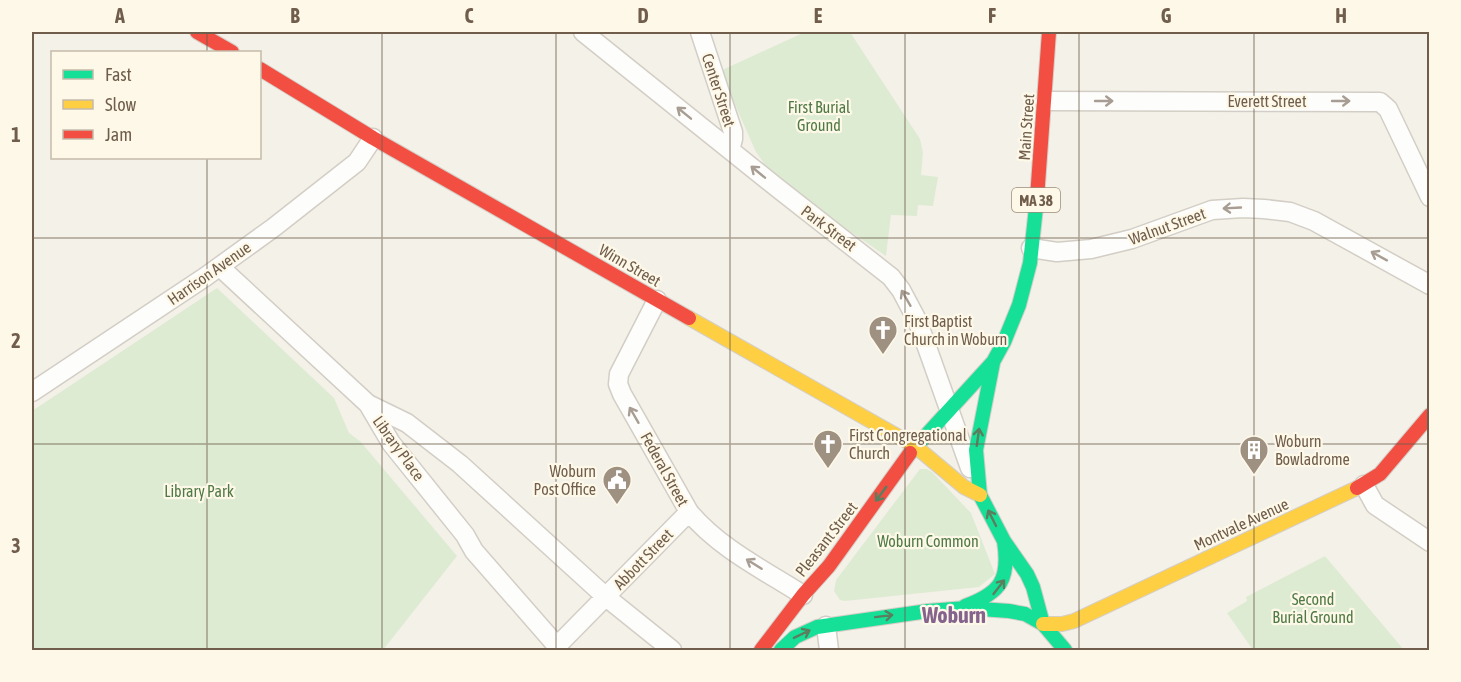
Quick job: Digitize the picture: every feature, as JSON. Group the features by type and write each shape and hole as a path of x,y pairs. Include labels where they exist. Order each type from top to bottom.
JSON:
{"main road":[{"path":"201,32 230,51"},
{"name":"Main Street","path":"915,446 993,362 1019,305 1030,264 1049,32"},
{"name":"Winn Street","path":"261,70 373,138 915,446 964,487 980,495"},
{"name":"Main Street","path":"993,362 976,450 980,495 1004,542 1030,580 1043,624 1065,651"},
{"name":"Montvale Avenue","path":"1043,624 1062,624 1074,621 1364,485 1380,474 1430,415"},
{"name":"Pleasant Street","path":"761,651 803,595 829,566 915,446"},
{"path":"958,608 987,598 1002,585 1006,571 1004,542"},
{"name":"MA 38","path":"823,590 829,566"},
{"name":"MA 38","path":"825,617 879,616 958,608 1017,612 1028,615 1043,624"},
{"path":"783,650 798,635 825,617"}],"street":[{"name":"Park Street","path":"584,32 891,277 902,290 918,322 980,495"},
{"name":"Center Street","path":"699,32 733,132 730,150"},
{"name":"Everett Street","path":"1045,101 1380,102 1388,109 1430,197"},
{"name":"Harrison Avenue","path":"32,392 220,267 324,190 360,159 373,138"},
{"name":"Walnut Street","path":"1031,248 1057,252 1091,249 1132,239 1212,210 1227,208 1281,210 1323,226 1430,285"},
{"path":"220,267 368,404"},
{"name":"Federal Street","path":"657,300 622,367 618,384 689,512 712,537 803,595"},
{"name":"Library Place","path":"368,404 407,423 460,464 606,597 557,646 474,552 465,535 391,442 368,404"},
{"path":"1364,485 1375,505 1430,542"},
{"name":"Abbott Street","path":"672,651 606,597 689,512"},
{"path":"825,617 829,651"}],"green space":[{"name":"First Burial Ground","path":"805,32 850,32 920,139 923,153 921,175 938,177 933,206 918,205 917,216 891,215 886,256 839,224 766,166 756,152 720,71"},
{"name":"Library Park","path":"217,288 334,398 349,433 360,441 457,556 383,650 32,650 32,411"},
{"name":"Woburn Common","path":"920,469 932,472 971,513 995,574 979,587 840,600 834,591 836,580"},
{"name":"Second Burial Ground","path":"1325,556 1404,650 1253,650 1227,613 1247,601 1246,597"}],"traffic: fast":[{"path":"910,453 993,362 1004,342 1019,305 1030,263 1037,198"},
{"path":"993,363 976,450 980,495 1004,541 1027,574 1043,624 1065,650"},
{"path":"965,606 987,596 1000,583 1005,565 1004,541"},
{"path":"781,650 795,637 817,627 928,611 966,608 1009,611 1025,614 1043,624"}],"traffic: slow":[{"path":"689,318 915,446 964,487 980,495"},
{"path":"1043,624 1062,624 1074,621 1357,488"}],"traffic: jam":[{"path":"197,32 230,51"},
{"path":"1037,198 1049,32"},
{"path":"261,70 373,138 689,318"},
{"path":"1357,488 1380,474 1430,415"},
{"path":"761,650 803,595 829,566 910,453"}],"place":[{"name":"First Baptist Church in Woburn","path":"883,356"},
{"name":"First Congregational Church","path":"828,470"},
{"name":"Woburn Bowladrome","path":"1254,476"},
{"name":"Woburn Post Office","path":"617,506"}],"district":[{"name":"Woburn","path":"954,615"}]}
